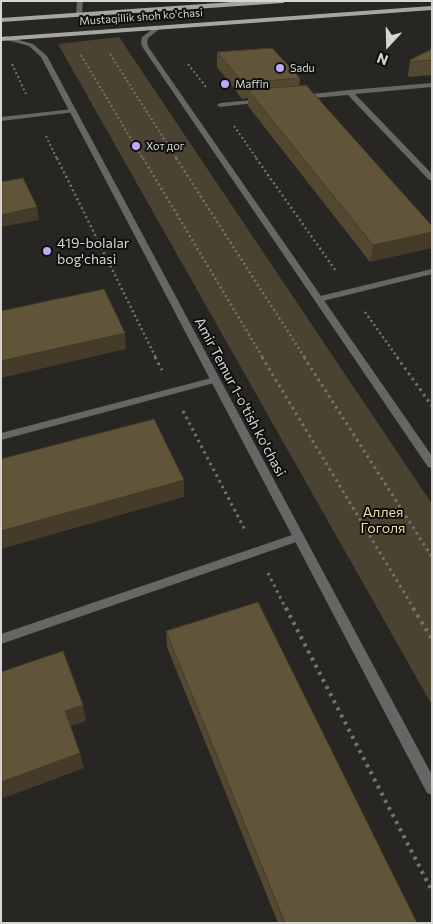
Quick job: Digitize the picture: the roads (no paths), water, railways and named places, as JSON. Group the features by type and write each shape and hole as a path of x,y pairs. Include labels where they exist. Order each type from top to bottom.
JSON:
{"main road":[{"name":"Mustaqillik shoh ko'chasi","path":"1,20 283,1"},
{"name":"Mustaqillik shoh ko'chasi","path":"3,38 432,8"}],"street":[{"path":"80,1 80,15"},
{"path":"159,27 146,37 144,43 146,48 432,464"},
{"name":"Amir Temur 1-o'tish ko'chasi","path":"3,38 26,43 42,53 432,789"},
{"path":"299,97 432,85"},
{"path":"348,92 432,178"},
{"path":"220,106 269,100"},
{"path":"1,119 73,111"},
{"path":"318,299 432,271"},
{"path":"1,437 216,380"},
{"path":"1,639 298,537"}],"place":[{"name":"Sadu","path":"280,68"},
{"name":"Maffin","path":"225,84"},
{"name":"Хот дог","path":"136,146"},
{"name":"419-bolalar bog'chasi","path":"47,251"}],"park label":[{"name":"Аллея Гоголя","path":"383,520"}]}
